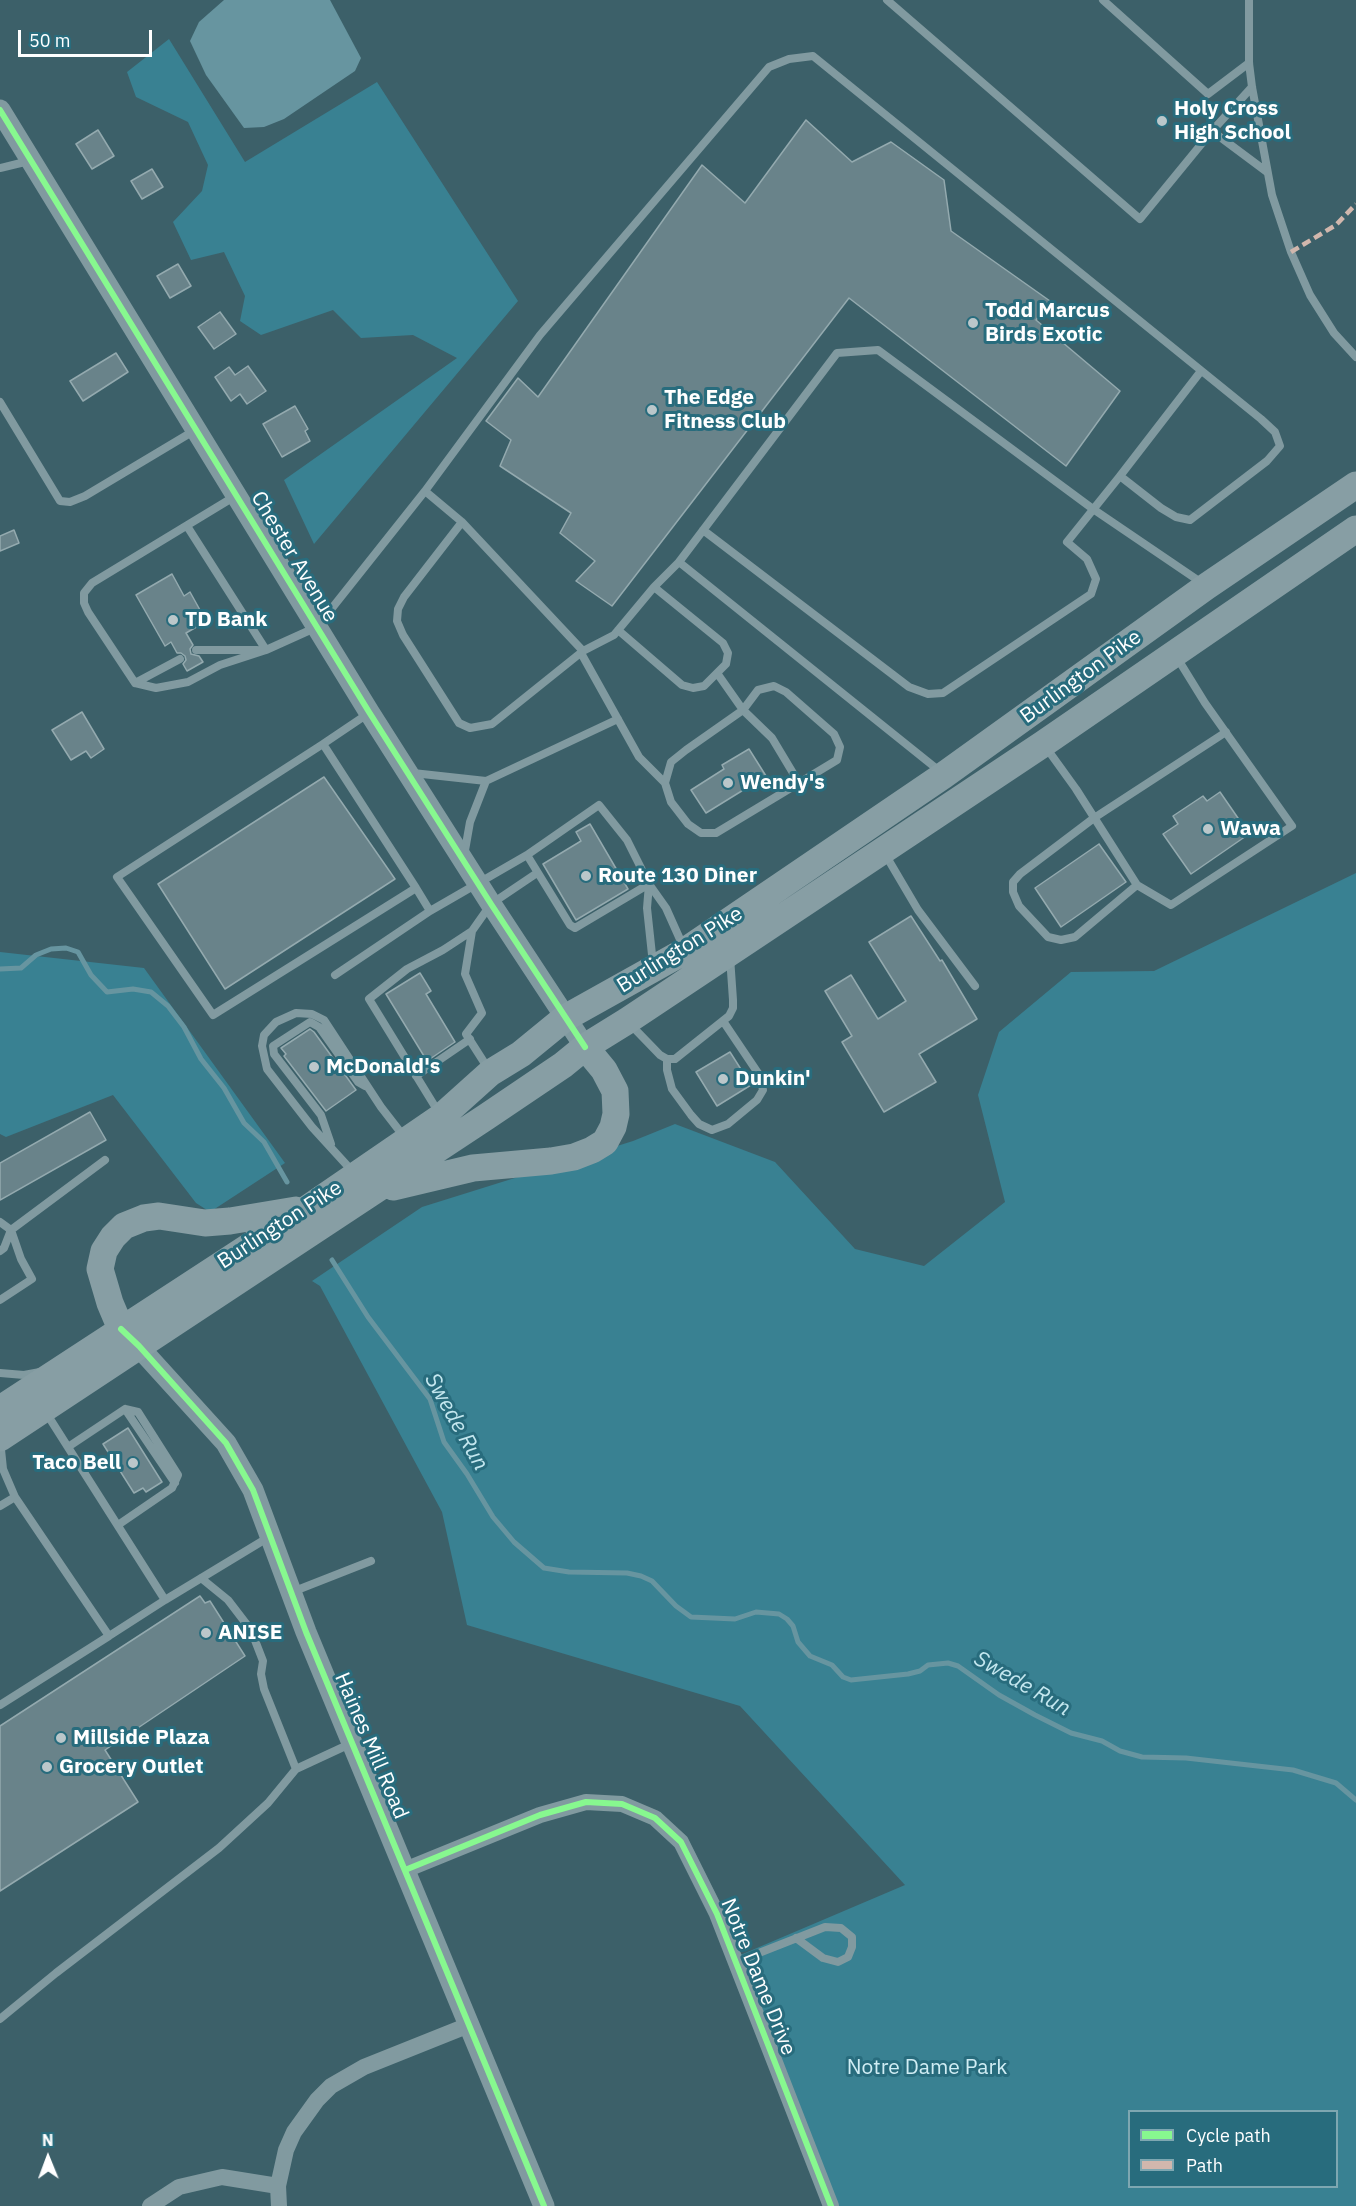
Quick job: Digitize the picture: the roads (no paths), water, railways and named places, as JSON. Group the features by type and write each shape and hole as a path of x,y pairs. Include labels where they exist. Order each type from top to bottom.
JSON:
{"highway":[{"name":"Burlington Pike","path":"0,1438 44,1408 130,1337 308,1208 364,1184 407,1140 441,1117 490,1073 521,1054 565,1018 685,951 945,776 1207,586 1356,485"},
{"name":"Burlington Pike","path":"0,1409 64,1367 130,1337 364,1184 563,1065 585,1047 1043,744 1356,529"},
{"path":"364,1184 473,1168 574,1157 605,1142 615,1121 615,1091 604,1070 585,1047"},
{"path":"130,1337 110,1304 100,1269 104,1251 124,1226 144,1218 159,1216 205,1223 308,1208"}],"street":[{"name":"Chester Avenue","path":"0,110 369,712 585,1047"},
{"name":"Haines Mill Road","path":"130,1337 226,1443 253,1490 352,1743 544,2206"},
{"name":"Notre Dame Drive","path":"405,1870 540,1815 586,1802 622,1804 655,1818 681,1842 717,1914 831,2206"},
{"path":"279,2206 278,2186 286,2150 294,2132 317,2100 331,2086 364,2067 469,2025"},
{"path":"150,2206 179,2187 222,2177 278,2186"}],"lane":[{"path":"887,0 1140,219 1212,131 1252,87"},
{"path":"1103,0 1208,94 1249,63"},
{"path":"1249,0 1249,63 1272,195 1291,252 1310,295 1334,333 1356,357"},
{"path":"237,495 92,583 84,592 84,603 88,612 135,683 156,688 188,682 220,665 266,650 317,627 425,491 540,335 770,68 789,59 813,56 1275,432 1280,446 1267,461 1190,520 1176,517 1161,508 1120,476"},
{"path":"1212,131 1267,171"},
{"path":"0,168 31,161"},
{"path":"462,522 404,597 398,609 397,621 459,723 470,728 492,724 582,652 614,635 654,587 679,562 837,353 878,350 1093,509 1207,586"},
{"path":"703,530 909,687 928,694 943,693 1091,594 1096,579 1087,559 1067,542 1201,371"},
{"path":"0,402 60,501 70,502 85,496 197,429"},
{"path":"425,491 462,522 582,652 639,757 665,783 671,802 688,824 701,833 716,833 837,760 840,747 834,734 786,692 774,686 758,690 743,710 671,762 665,783"},
{"path":"187,526 266,650"},
{"path":"679,562 945,776"},
{"path":"618,630 682,685 693,688 704,686 726,664 728,653 723,643 654,587"},
{"path":"196,650 266,650"},
{"path":"1043,744 1095,818 1137,885 1171,905 1292,826 1226,732 1175,653"},
{"path":"135,683 180,659"},
{"path":"717,673 743,710 772,738 799,783"},
{"path":"369,712 117,877 213,1015 416,888"},
{"path":"408,773 486,781 618,719"},
{"path":"1137,885 1075,937 1061,940 1048,937 1019,906 1012,892 1013,882 1020,874 1095,818 1226,732"},
{"path":"323,744 430,911"},
{"path":"463,859 470,822 486,781"},
{"path":"335,975 430,911 526,855 599,805 627,840 650,884 666,908 685,951"},
{"path":"883,850 918,910 975,986"},
{"path":"526,855 570,925 575,928 650,884"},
{"path":"441,1117 369,999 407,969 472,931 491,904 537,873"},
{"path":"650,884 647,908 653,969"},
{"path":"472,931 465,974 482,1013 466,1034 490,1073"},
{"path":"627,1021 660,1055 667,1059 675,1059 726,1019 733,1008 729,953"},
{"path":"364,1184 267,1069 262,1046 264,1035 276,1022 296,1013 312,1014 324,1020 370,1090 407,1140"},
{"path":"667,1059 667,1070 672,1089 691,1116 699,1124 711,1130 728,1124 757,1100 763,1090 760,1076 726,1019"},
{"path":"333,1150 321,1115 274,1054 273,1046 310,1022 319,1027 358,1082 370,1090"},
{"path":"416,1076 470,1040"},
{"path":"0,1251 4,1248 11,1230 105,1160"},
{"path":"0,1222 11,1230 21,1258 32,1279 0,1300"},
{"path":"0,1373 24,1375 64,1367"},
{"path":"44,1408 165,1600"},
{"path":"68,1447 125,1409 138,1412 178,1475 172,1488 117,1525"},
{"path":"0,1438 3,1469 15,1497 108,1636"},
{"path":"0,1506 15,1497"},
{"path":"0,1705 271,1536"},
{"path":"291,1592 371,1561"},
{"path":"201,1578 228,1600 251,1630 262,1661 261,1674 264,1689 296,1769"},
{"path":"0,2019 219,1848 267,1803 296,1769 352,1743"},
{"path":"736,1962 796,1938 825,1927 841,1928 852,1937 852,1947 848,1957 838,1962 823,1958 796,1938"}],"waterway":[{"name":"Swede Run","path":"0,969 21,968 36,955 51,949 66,948 78,952 91,975 107,992 133,989 151,992 168,1006 184,1027 201,1059 224,1088 244,1123 264,1142 287,1182"},
{"name":"Swede Run","path":"332,1260 368,1317 430,1399 444,1442 493,1517 514,1542 544,1568 569,1572 627,1573 641,1576 652,1581 676,1606 691,1617 735,1619 756,1612 779,1614 793,1626 798,1642 810,1656 832,1665 843,1677 851,1680 908,1674 920,1671 928,1665 948,1663 958,1666 999,1695 1035,1715 1071,1733 1102,1741 1120,1751 1142,1757 1186,1758 1293,1770 1336,1783 1356,1800"}],"place":[{"name":"Holy Cross High School","path":"1162,121"},
{"name":"Todd Marcus Birds Exotic","path":"973,323"},
{"name":"The Edge Fitness Club","path":"652,410"},
{"name":"TD Bank","path":"173,620"},
{"name":"Wendy's","path":"728,783"},
{"name":"Wawa","path":"1208,829"},
{"name":"Route 130 Diner","path":"586,876"},
{"name":"McDonald's","path":"314,1067"},
{"name":"Dunkin'","path":"723,1079"},
{"name":"Taco Bell","path":"133,1463"},
{"name":"ANISE","path":"206,1633"},
{"name":"Millside Plaza","path":"61,1738"},
{"name":"Grocery Outlet","path":"47,1767"}],"park label":[{"name":"Notre Dame Park","path":"927,2068"}]}
